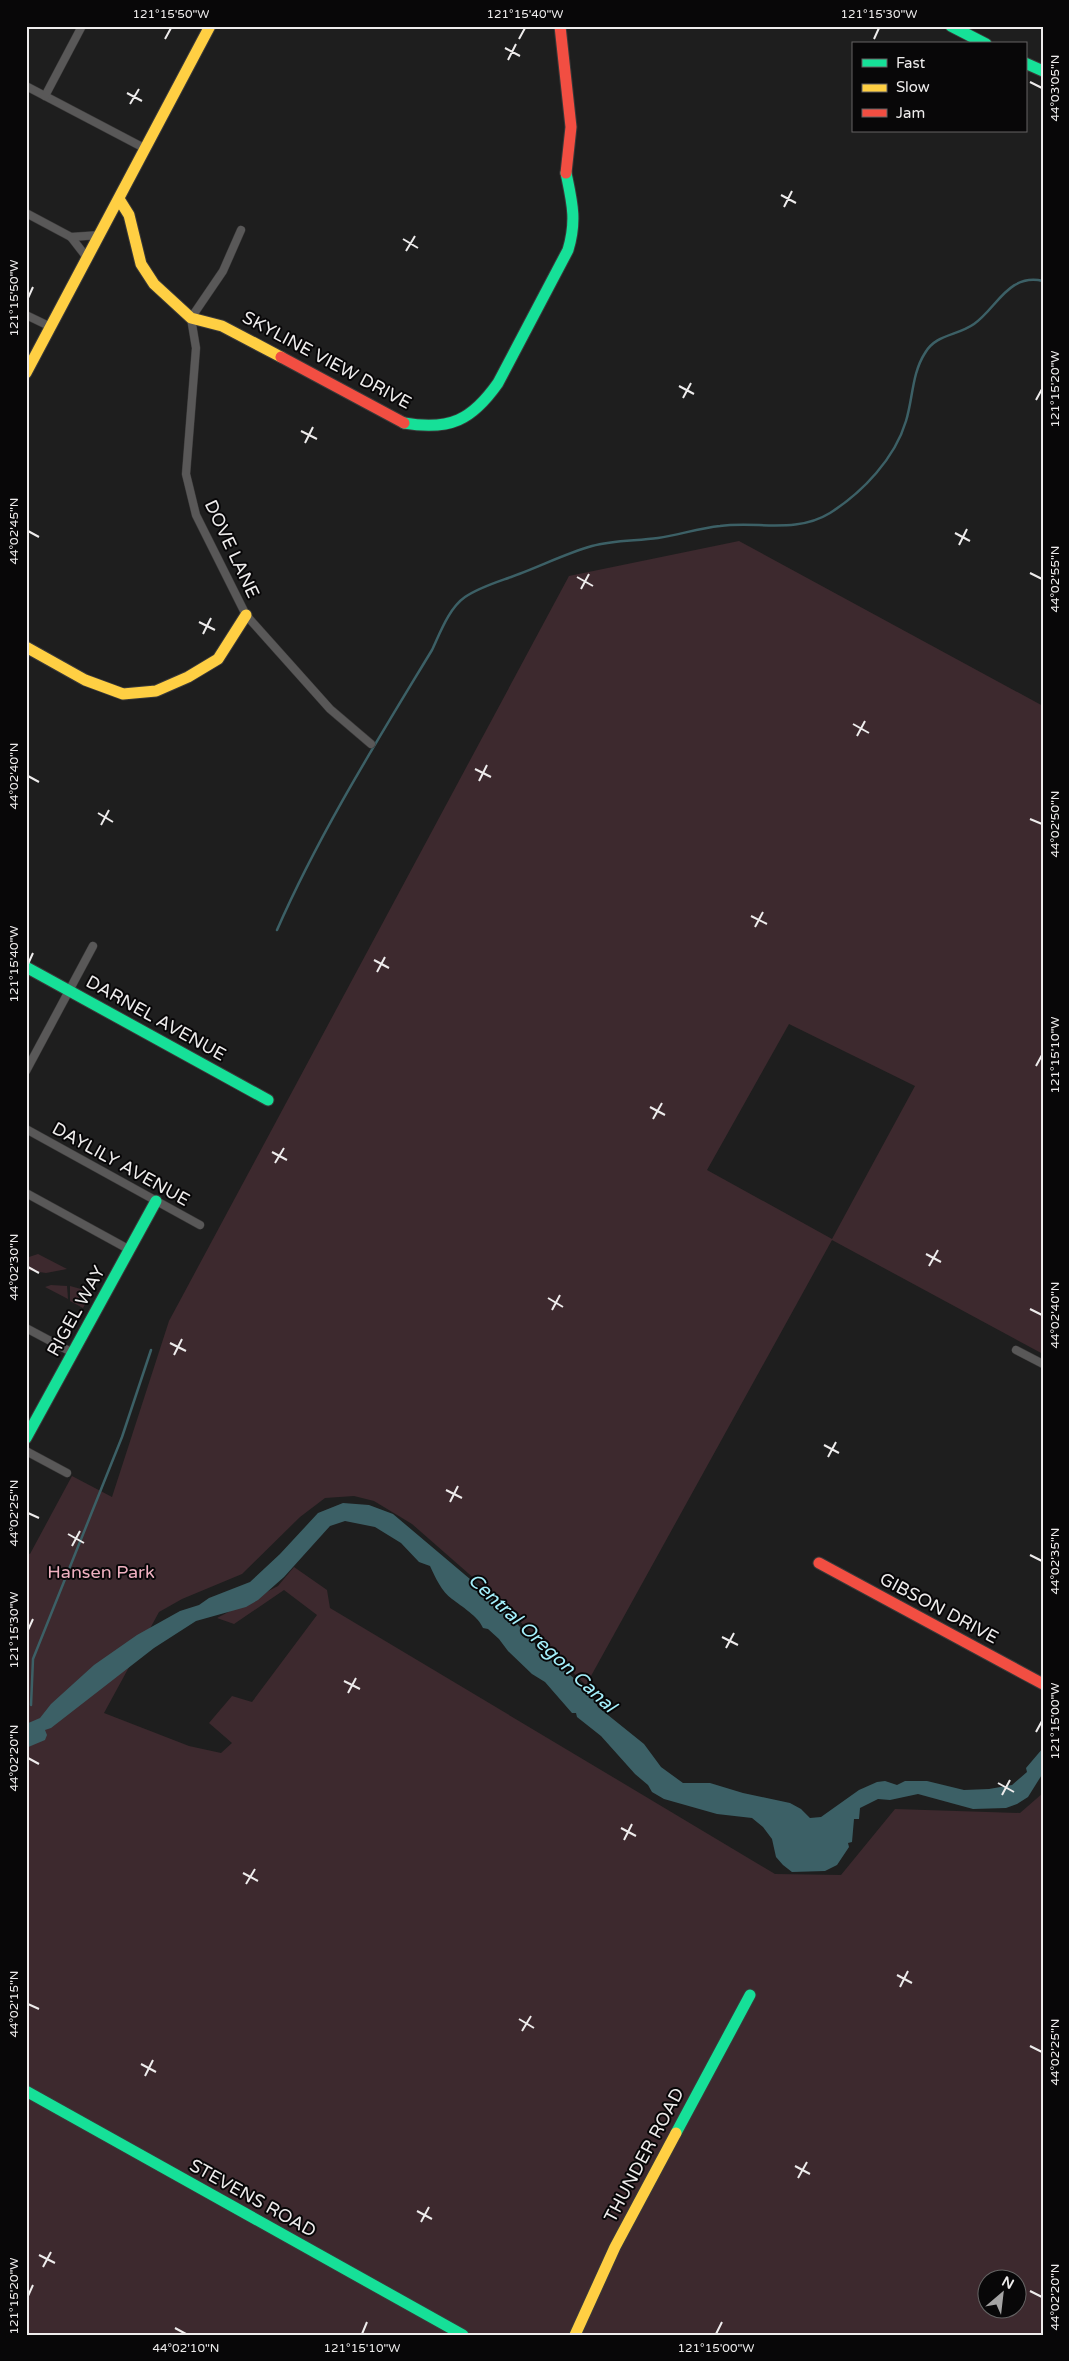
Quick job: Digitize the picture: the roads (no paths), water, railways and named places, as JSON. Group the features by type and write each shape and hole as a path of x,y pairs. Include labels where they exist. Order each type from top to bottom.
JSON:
{"street":[{"path":"45,96 82,26"},
{"path":"26,373 210,26"},
{"name":"SKYLINE VIEW DRIVE","path":"119,199 129,215 141,264 154,284 190,318 222,326 405,423 429,425 452,423 472,414 498,383 568,250 574,230 574,210 566,171 571,127 560,26"},
{"path":"950,26 982,42"},
{"path":"1026,63 1043,71"},
{"path":"26,86 146,149"},
{"path":"26,213 71,237 88,259"},
{"path":"190,318 223,271 241,230"},
{"path":"71,237 100,235"},
{"path":"26,315 51,327"},
{"name":"DOVE LANE","path":"190,318 196,348 186,474 196,514 246,616 330,708 371,744"},
{"path":"26,647 85,680 124,694 156,691 188,677 218,659 246,616"},
{"path":"26,1071 93,946"},
{"name":"DARNEL AVENUE","path":"26,967 268,1100"},
{"name":"DAYLILY AVENUE","path":"26,1129 200,1225"},
{"path":"26,1193 130,1250"},
{"name":"RIGEL WAY","path":"26,1438 156,1201"},
{"path":"26,1328 73,1353"},
{"path":"1016,1350 1043,1364"},
{"path":"26,1451 67,1473"},
{"name":"GIBSON DRIVE","path":"820,1563 1043,1684"},
{"name":"THUNDER ROAD","path":"575,2335 615,2247 750,1995"},
{"name":"STEVENS ROAD","path":"26,2091 464,2335"}],"water":[{"path":"343,1503 369,1505 393,1514 496,1601 545,1654 576,1680 598,1707 644,1744 661,1767 683,1783 710,1783 743,1793 790,1803 801,1809 810,1818 821,1817 859,1790 877,1782 885,1781 897,1785 905,1781 927,1781 964,1790 989,1789 1012,1785 1027,1772 1026,1768 1043,1748 1043,1773 1028,1797 1006,1808 973,1809 918,1794 890,1800 878,1799 860,1808 859,1819 854,1819 852,1842 848,1843 849,1847 837,1865 825,1871 792,1872 776,1857 772,1839 763,1827 752,1818 717,1814 664,1799 652,1792 648,1785 635,1774 601,1736 577,1717 576,1713 572,1713 545,1682 532,1674 508,1651 499,1639 488,1629 483,1628 474,1616 448,1596 439,1584 430,1566 419,1562 401,1543 375,1527 345,1521 330,1526 284,1577 258,1600 246,1607 196,1621 154,1648 51,1728 45,1730 47,1735 45,1740 26,1748 26,1724 40,1718 51,1704 94,1665 137,1635 180,1611 199,1605 209,1598 250,1582 280,1554 318,1513"}],"waterway":[{"path":"277,930 330,822 432,650 450,614 459,602 471,593 484,587 573,552 600,544 658,538 720,526 790,525 804,523 830,513 866,484 886,461 894,448 906,421 915,377 921,361 930,347 935,342 974,324 1012,287 1021,282 1031,280 1043,281"},
{"path":"31,1705 33,1659 122,1437 151,1350"}],"park label":[{"name":"Hansen Park","path":"101,1572"}],"water label":[{"name":"Central Oregon Canal","path":"542,1643"}]}
